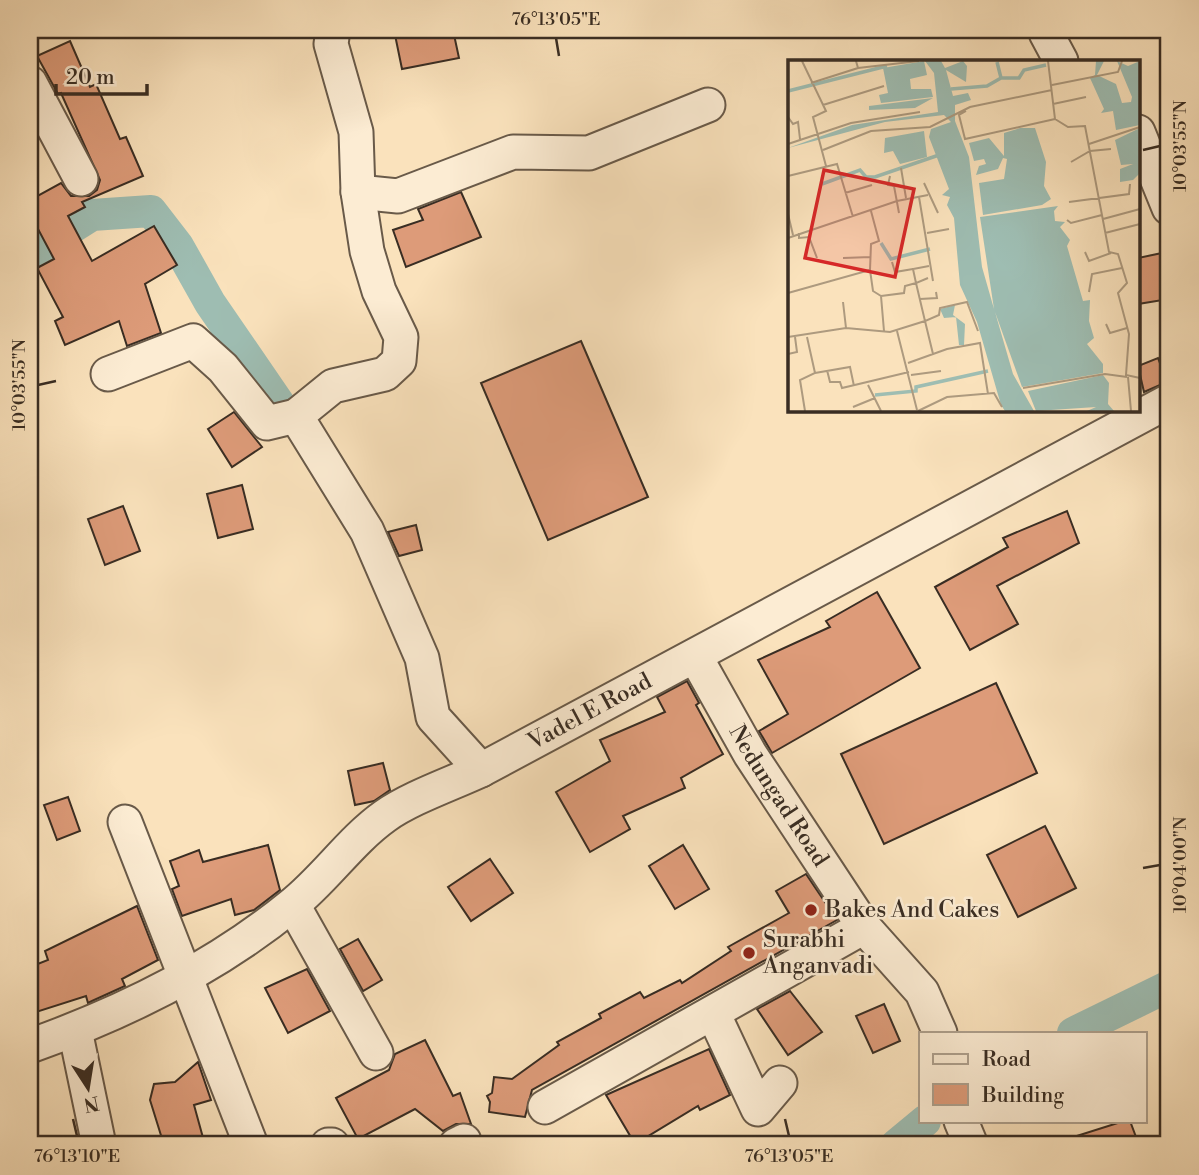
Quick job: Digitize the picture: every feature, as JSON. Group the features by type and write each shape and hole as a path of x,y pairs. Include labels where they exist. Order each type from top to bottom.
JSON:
{"street":[{"path":"108,374 193,341 223,368 267,423 296,416 333,386 385,374 399,361 401,337 379,291 367,251 358,192 356,132 331,44 333,30"},
{"path":"30,83 81,179"},
{"path":"358,192 398,196 513,152 589,153 708,105"},
{"path":"1140,137 1169,208"},
{"name":"Vadel E Road","path":"30,1046 75,1030 187,976 239,944 293,905 385,816 481,770 1169,401"},
{"path":"296,416 367,531 422,658 433,717 481,770"},
{"name":"Nedungad Road","path":"695,656 750,754 864,927 922,992 940,1032"},
{"path":"125,822 251,1145"},
{"path":"293,905 376,1053"},
{"path":"545,1107 864,927"},
{"path":"713,1013 758,1109 780,1083"},
{"path":"75,1030 99,1145"}],"building":[{"path":"394,30 453,30 459,58 402,69"},
{"path":"70,41 90,87 96,84 120,139 126,137 143,176 82,202 85,207 68,216 92,261 154,226 177,265 145,284 161,333 127,346 119,321 65,345 55,321 63,317 37,268 54,259 30,214 30,200 61,183 71,196 89,196 97,190 100,180 61,93 58,94 37,56"},
{"path":"461,192 481,237 406,267 393,230 423,220 418,209"},
{"path":"1162,253 1169,299 1140,304 1140,258"},
{"path":"581,341 648,497 548,540 481,383"},
{"path":"1158,358 1167,382 1144,392 1140,365"},
{"path":"234,412 262,447 232,467 208,429"},
{"path":"242,485 253,529 218,538 207,494"},
{"path":"123,506 140,551 105,565 88,519"},
{"path":"1067,511 1079,543 997,586 1018,624 970,650 935,587 1008,547 1003,538"},
{"path":"416,525 422,550 399,556 388,532"},
{"path":"877,592 920,668 772,753 759,731 788,714 758,660 830,627 826,621"},
{"path":"687,681 699,703 696,705 723,754 681,778 685,788 623,816 630,829 590,852 556,792 610,761 600,740 665,712 657,697"},
{"path":"996,683 1037,773 884,844 841,754"},
{"path":"383,763 390,790 374,801 355,805 348,771"},
{"path":"68,797 80,831 57,840 44,805"},
{"path":"1045,826 1076,888 1018,917 987,855"},
{"path":"268,845 280,890 254,910 235,915 231,899 182,916 172,889 179,886 170,861 199,850 203,862"},
{"path":"683,845 709,889 675,909 649,866"},
{"path":"490,859 513,893 471,921 448,887"},
{"path":"806,874 837,920 532,1090 525,1117 489,1112 490,1102 487,1096 492,1093 494,1077 512,1079 559,1045 557,1042 601,1018 599,1014 640,992 644,998 680,980 682,983 731,951 728,947 789,913 776,891"},
{"path":"137,906 158,960 122,979 125,986 88,1003 86,996 30,1014 30,967 48,960 45,951"},
{"path":"358,939 382,980 363,991 340,949"},
{"path":"307,969 330,1011 288,1033 265,988"},
{"path":"790,991 822,1032 788,1055 757,1009"},
{"path":"884,1004 900,1041 873,1053 856,1016"},
{"path":"425,1040 453,1096 460,1093 471,1124 456,1124 443,1131 415,1109 358,1139 336,1098 389,1070 395,1054"},
{"path":"709,1049 730,1095 700,1110 698,1106 635,1144 606,1095"},
{"path":"198,1062 211,1100 194,1105 205,1145 164,1145 150,1100 154,1084 175,1082"},
{"path":"1121,1122 1130,1122 1139,1145 1064,1145 1064,1140"}],"waterway":[{"path":"30,254 92,215 151,211 178,246 210,303 280,405"},
{"path":"1075,1032 1169,986"},
{"path":"896,1145 924,1122"}],"place":[{"name":"Bakes And Cakes","path":"811,910"},
{"name":"Surabhi Anganvadi","path":"749,953"}]}
